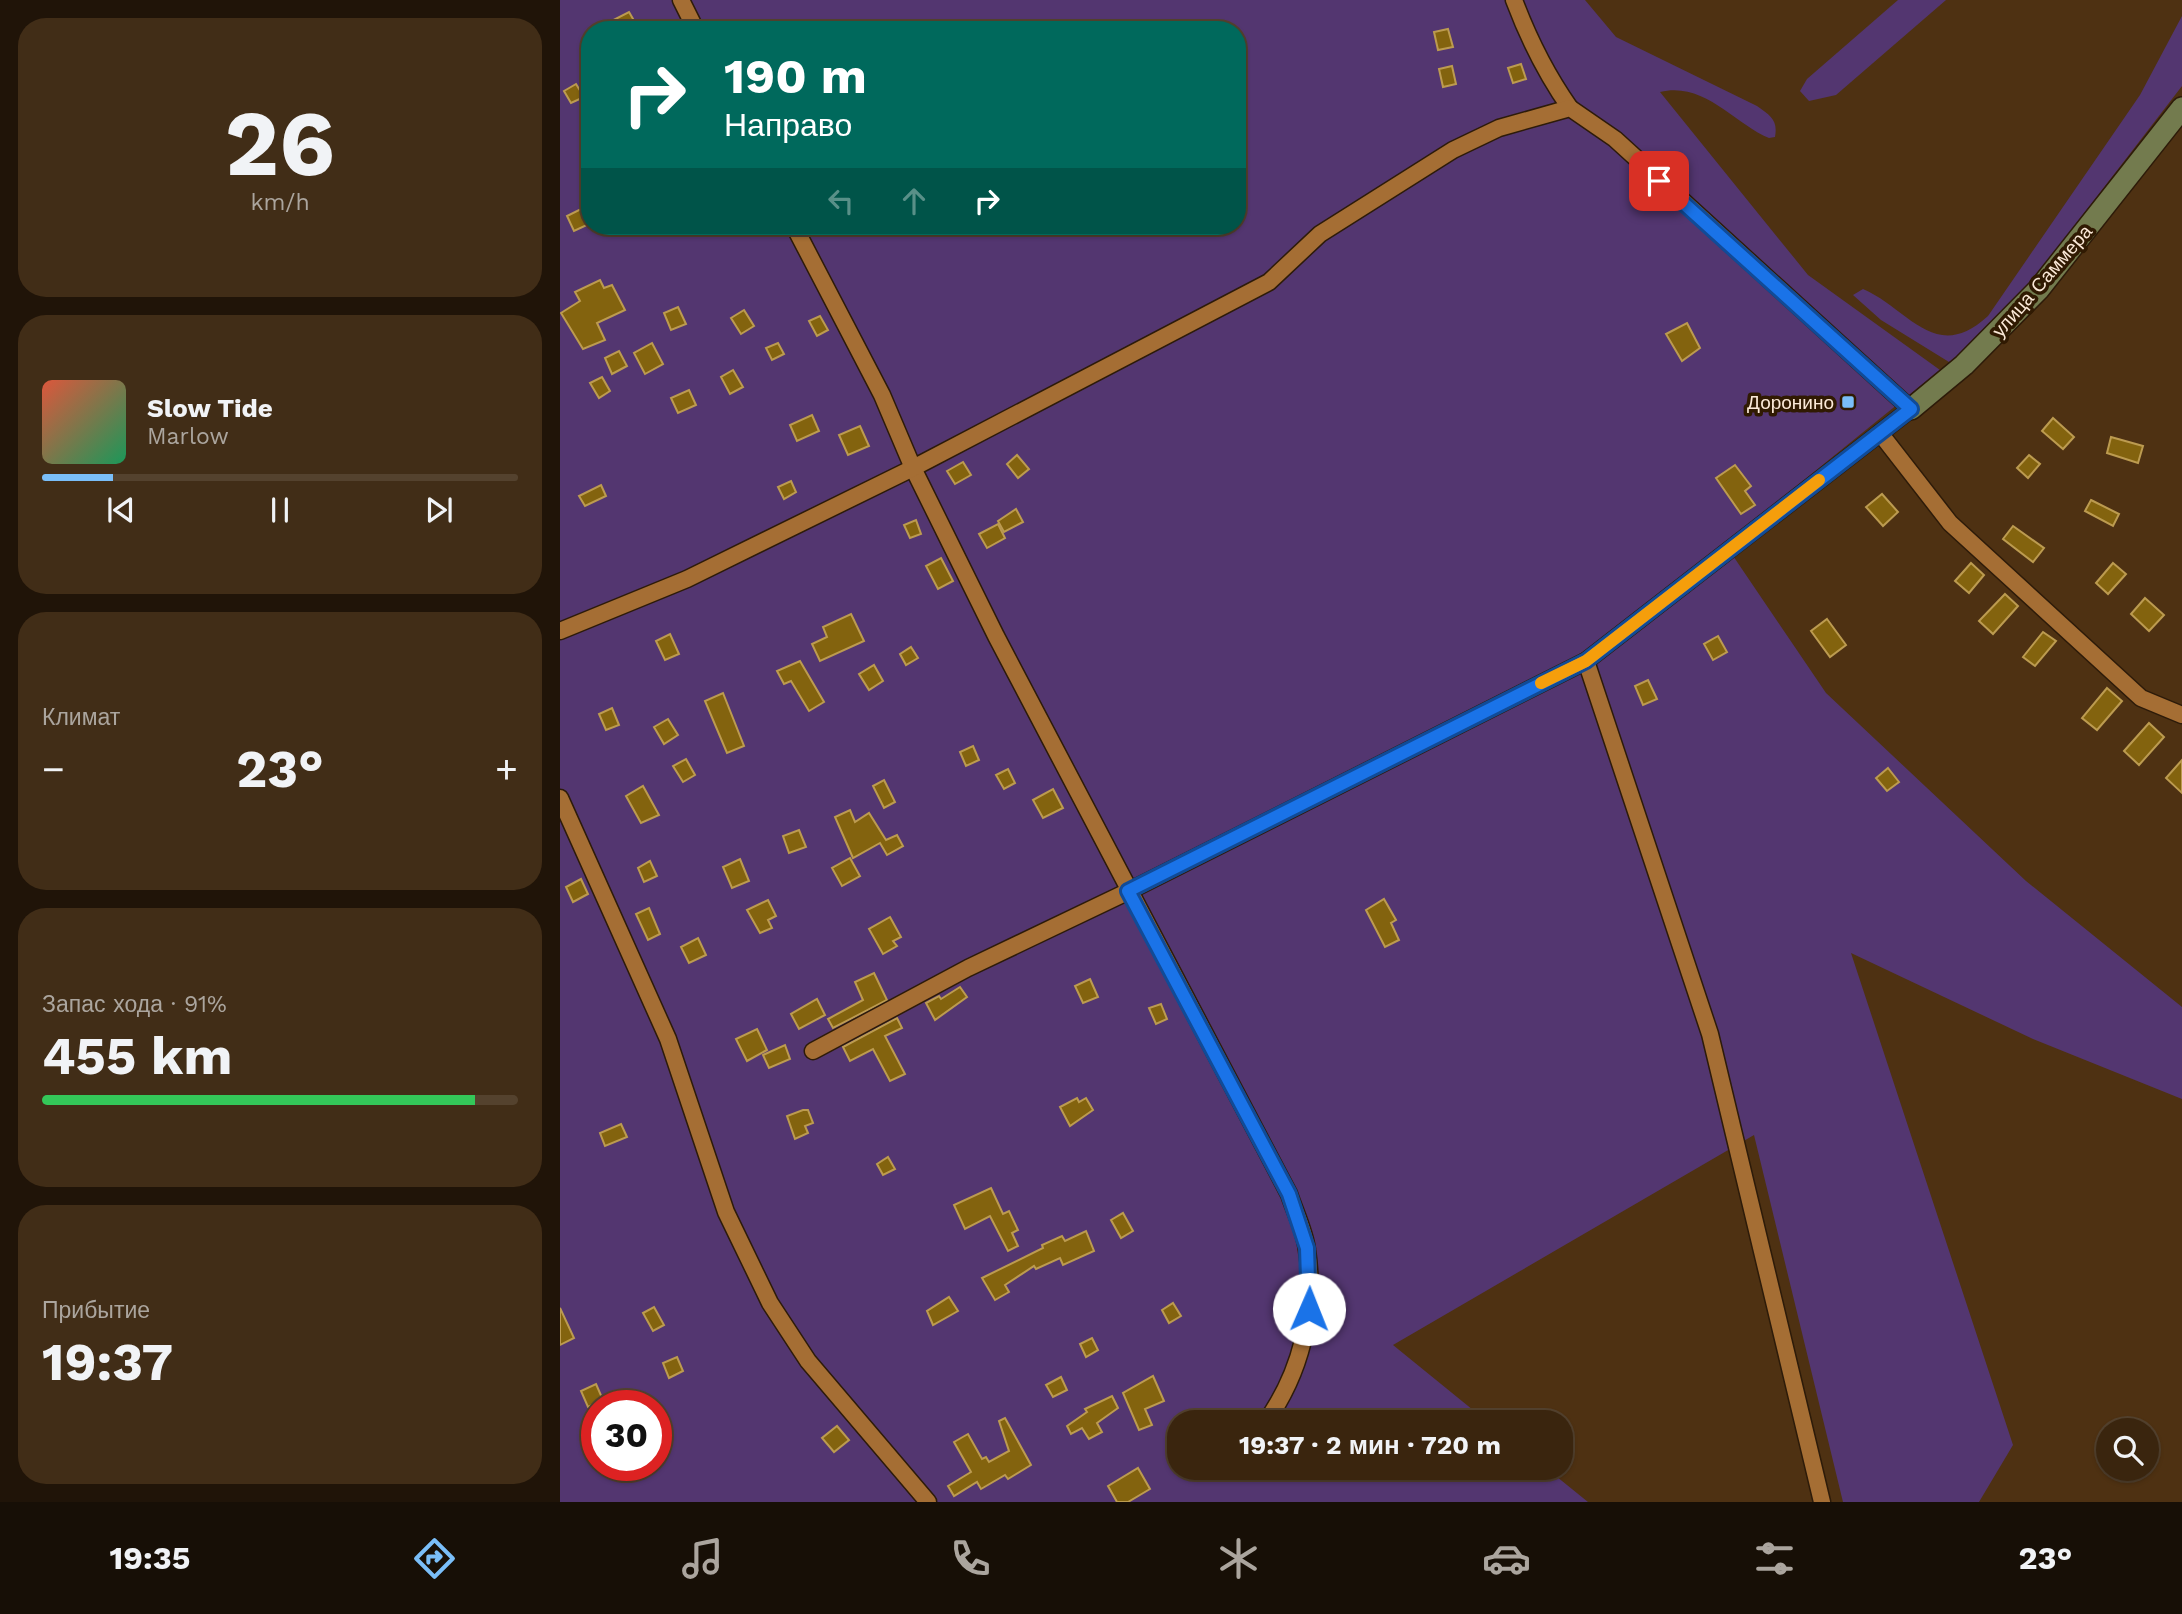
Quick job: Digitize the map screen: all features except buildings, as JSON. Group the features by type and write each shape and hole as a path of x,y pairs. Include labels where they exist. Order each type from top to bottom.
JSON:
{"street":[{"path":"681,0 692,21"},
{"path":"1514,0 1543,68 1570,108 1615,139 1911,409"},
{"path":"560,631 687,579 913,468 1269,282 1320,234 1452,150 1499,128 1570,108"},
{"name":"улица Саммера","path":"813,1051 968,968 1128,891 1586,661 1964,365 2039,289 2182,108"},
{"path":"799,235 882,395 913,468 1128,891 1289,1194 1307,1248 1310,1287 1307,1331 1283,1398 1274,1410"},
{"path":"1880,433 1950,523 2141,698 2182,715"},
{"path":"1586,661 1710,1034 1822,1502"},
{"path":"560,798 668,1039 726,1212 770,1303 808,1361 928,1502"}],"shaded area":[{"path":"560,0 1585,0 1616,37 1757,106 1772,119 1776,131 1775,137 1769,138 1705,98 1676,90 1660,92 1808,275 1940,370 1725,544 1826,693 2026,881 2182,1007 2182,1099 2033,1039 1851,953 2013,1445 1979,1502 1843,1502 1754,1135 1393,1345 1473,1410 1167,1410 1167,1480 1561,1480 1588,1502 560,1502"},
{"path":"1898,0 1946,0 1836,95 1809,101 1800,91 1807,79"},
{"path":"2182,16 2182,86 1998,325 1969,353 1949,362 1881,320 1853,295 1863,289 1922,328 1937,334 1952,335 1969,330 1988,316 2140,95"}],"slow traffic":[{"path":"1541,683 1586,661 1819,480"}],"place":[{"name":"Доронино","path":"1848,402"}],"route":[{"path":"1309,1309 1307,1248 1289,1194 1128,891 1586,661 1911,409 1659,181"}]}
